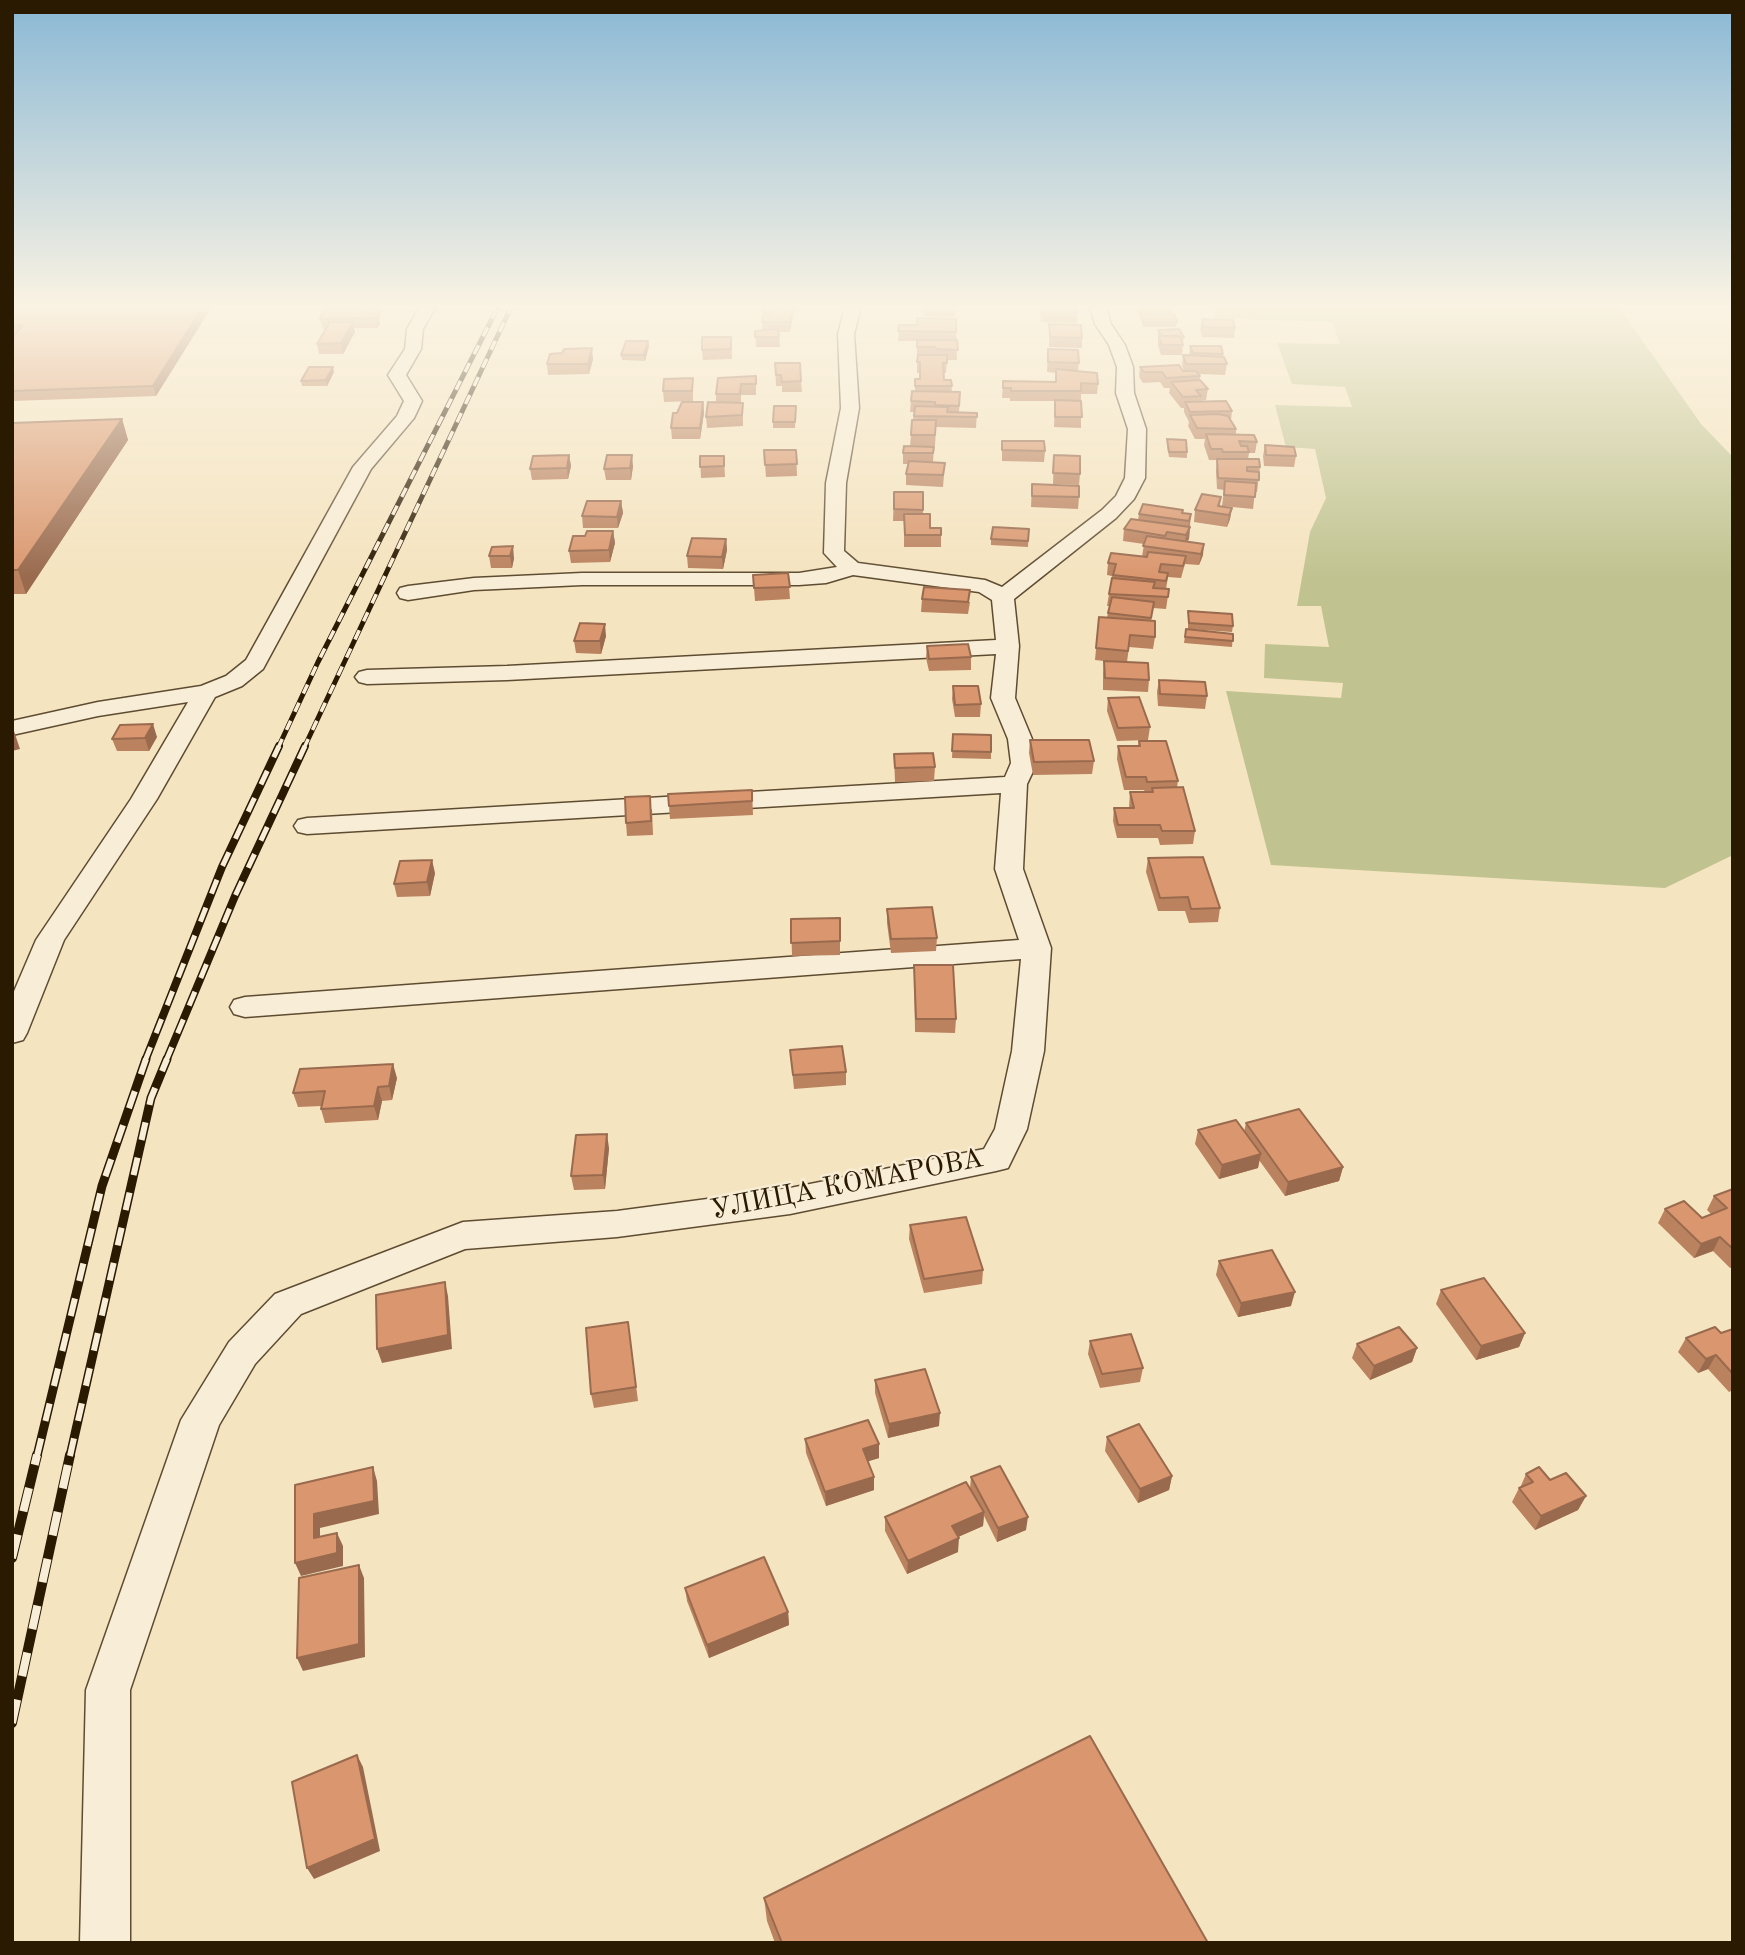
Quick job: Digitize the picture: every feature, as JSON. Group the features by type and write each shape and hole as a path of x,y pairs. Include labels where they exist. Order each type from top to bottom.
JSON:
{"street":[{"path":"12,728 99,709 206,692 234,681 255,664 363,467 405,418 413,401 407,394"},
{"path":"849,394 850,408 836,484 834,553 852,569"},
{"path":"408,593 474,584 582,579 799,579 826,577 852,569 985,586 1003,597 1060,549 1109,514 1124,499 1135,478 1137,429 1125,394"},
{"name":"УЛИЦА КОМАРОВА","path":"105,1943 108,1689 201,1420 242,1353 288,1304 463,1236 617,1224 790,1201 996,1159 1012,1129 1019,1102 1028,1051 1036,948 1009,869 1014,784 1024,763 1020,739 1003,698 1008,646 1003,597"},
{"path":"367,677 507,673 1008,646"},
{"path":"12,1033 50,940 144,799 206,692"},
{"path":"307,826 1014,784"},
{"path":"245,1007 1036,948"}],"green space":[{"path":"1348,394 1680,394 1701,424 1733,457 1731,856 1665,888 1271,865 1226,691 1341,698 1343,683 1264,678 1265,644 1329,647 1321,606 1297,606 1310,532 1326,498 1315,449 1286,447 1275,405 1352,407"}],"building":[{"path":"912,394 960,394 959,406 911,401"},
{"path":"1181,394 1201,396 1183,397"},
{"path":"1055,400 1081,401 1082,417 1055,417"},
{"path":"1226,401 1232,411 1190,412 1185,402"},
{"path":"682,402 703,402 700,428 671,428 673,413 677,413"},
{"path":"708,402 743,403 742,415 706,417"},
{"path":"774,406 796,406 795,422 773,422"},
{"path":"915,406 948,407 947,412 977,413 977,417 914,416"},
{"path":"1190,415 1228,416 1236,429 1197,428"},
{"path":"122,419 18,570 12,570 12,423"},
{"path":"912,420 936,420 935,435 911,435"},
{"path":"1206,434 1254,435 1257,442 1239,441 1241,446 1247,446 1249,452 1223,452 1222,449 1211,449"},
{"path":"1167,439 1186,440 1187,452 1169,452"},
{"path":"1002,441 1044,441 1045,451 1002,450"},
{"path":"1265,445 1294,447 1296,456 1266,455"},
{"path":"904,446 934,447 933,453 903,453"},
{"path":"764,450 796,450 797,464 765,465"},
{"path":"569,455 567,468 530,469 533,456"},
{"path":"607,455 632,455 630,468 604,469"},
{"path":"1054,455 1080,456 1080,474 1053,473"},
{"path":"700,456 724,456 724,466 700,467"},
{"path":"1217,459 1259,459 1260,467 1247,467 1247,471 1259,472 1259,480 1218,478"},
{"path":"909,461 945,463 943,475 906,474"},
{"path":"1225,481 1256,483 1255,497 1224,495"},
{"path":"1032,484 1079,486 1079,497 1032,496"},
{"path":"894,492 923,492 923,510 894,509"},
{"path":"1202,494 1221,497 1218,506 1232,508 1229,515 1195,510"},
{"path":"587,501 621,501 617,517 582,516"},
{"path":"1143,504 1183,510 1182,513 1191,514 1189,521 1139,514"},
{"path":"904,514 930,514 930,528 941,528 941,535 905,535"},
{"path":"1131,519 1190,527 1186,535 1167,532 1165,536 1124,529"},
{"path":"993,527 1029,529 1028,541 991,539"},
{"path":"587,531 613,531 609,550 569,551 573,536 585,536"},
{"path":"1147,536 1204,544 1201,554 1143,546"},
{"path":"692,538 726,539 722,557 687,556"},
{"path":"513,546 510,556 489,556 492,547"},
{"path":"1148,552 1186,556 1183,566 1161,564 1159,572 1168,573 1166,581 1113,575 1116,564 1108,563 1111,553 1147,557"},
{"path":"788,573 790,587 754,588 753,575"},
{"path":"1112,578 1155,582 1153,588 1169,589 1168,597 1109,594"},
{"path":"924,587 970,590 968,602 922,599"},
{"path":"1112,597 1154,602 1151,618 1108,613"},
{"path":"1188,611 1232,614 1233,626 1189,623"},
{"path":"1099,617 1155,621 1155,637 1130,635 1128,651 1096,648"},
{"path":"580,623 605,624 600,641 574,641"},
{"path":"1186,629 1233,634 1233,641 1185,637"},
{"path":"968,644 971,657 929,659 927,646"},
{"path":"1104,661 1148,663 1149,680 1105,678"},
{"path":"1159,680 1205,682 1207,696 1160,694"},
{"path":"953,686 978,686 981,704 955,705"},
{"path":"1139,697 1150,727 1118,728 1108,698"},
{"path":"153,724 145,738 112,739 120,725"},
{"path":"953,734 991,735 991,752 952,751"},
{"path":"1030,740 1089,740 1094,761 1034,762"},
{"path":"1139,741 1166,741 1178,781 1147,782 1146,777 1126,777 1118,746 1140,746"},
{"path":"933,753 935,767 895,768 894,754"},
{"path":"1183,787 1195,831 1162,831 1160,825 1118,825 1114,808 1134,808 1130,792 1153,792 1152,788"},
{"path":"752,790 752,801 669,806 668,794"},
{"path":"650,796 651,821 626,823 625,797"},
{"path":"1203,857 1220,908 1191,909 1188,897 1160,898 1148,858"},
{"path":"432,860 427,882 394,884 400,861"},
{"path":"932,907 937,938 891,939 887,909"},
{"path":"840,918 840,941 791,943 791,919"},
{"path":"914,965 953,965 956,1019 916,1019"},
{"path":"842,1046 846,1072 793,1075 790,1050"},
{"path":"393,1064 389,1086 378,1087 374,1106 321,1109 325,1091 293,1093 300,1069"},
{"path":"1299,1109 1343,1167 1288,1182 1246,1123"},
{"path":"1236,1120 1261,1154 1222,1165 1198,1130"},
{"path":"607,1134 603,1175 571,1176 576,1135"},
{"path":"1733,1189 1733,1249 1720,1237 1701,1244 1665,1209 1684,1201 1702,1218 1727,1208 1714,1196"},
{"path":"966,1217 983,1270 924,1279 910,1225"},
{"path":"1272,1250 1295,1292 1241,1303 1219,1261"},
{"path":"1484,1278 1525,1333 1481,1346 1441,1290"},
{"path":"445,1282 448,1335 377,1349 376,1295"},
{"path":"628,1322 636,1387 591,1394 586,1328"},
{"path":"1399,1327 1417,1348 1374,1366 1357,1344"},
{"path":"1715,1327 1721,1333 1733,1329 1733,1374 1716,1355 1706,1359 1686,1338"},
{"path":"1131,1334 1143,1368 1102,1374 1090,1341"},
{"path":"925,1369 940,1413 889,1424 875,1380"},
{"path":"868,1420 879,1444 863,1449 874,1477 825,1492 805,1439"},
{"path":"1139,1424 1172,1476 1140,1489 1107,1437"},
{"path":"1000,1466 1028,1517 998,1528 971,1477"},
{"path":"373,1467 374,1501 314,1514 314,1538 337,1533 337,1553 295,1563 295,1485"},
{"path":"1539,1467 1550,1480 1566,1473 1586,1496 1541,1516 1519,1488 1533,1482 1526,1474"},
{"path":"966,1482 984,1512 952,1526 959,1538 908,1561 885,1517"},
{"path":"764,1557 788,1612 707,1645 685,1588"},
{"path":"359,1565 359,1644 297,1658 299,1578"},
{"path":"1090,1736 1208,1943 782,1943 764,1898"},
{"path":"357,1755 375,1839 307,1868 292,1782"}],"railway":[{"path":"278,748 318,662 454,394"},
{"path":"304,748 470,394"},
{"path":"145,1061 222,867 279,746"},
{"path":"166,1061 235,896 305,746"},
{"path":"37,1456 102,1186 146,1059"},
{"path":"70,1456 151,1098 167,1059"},
{"path":"12,1558 37,1455"},
{"path":"12,1723 70,1455"}]}
